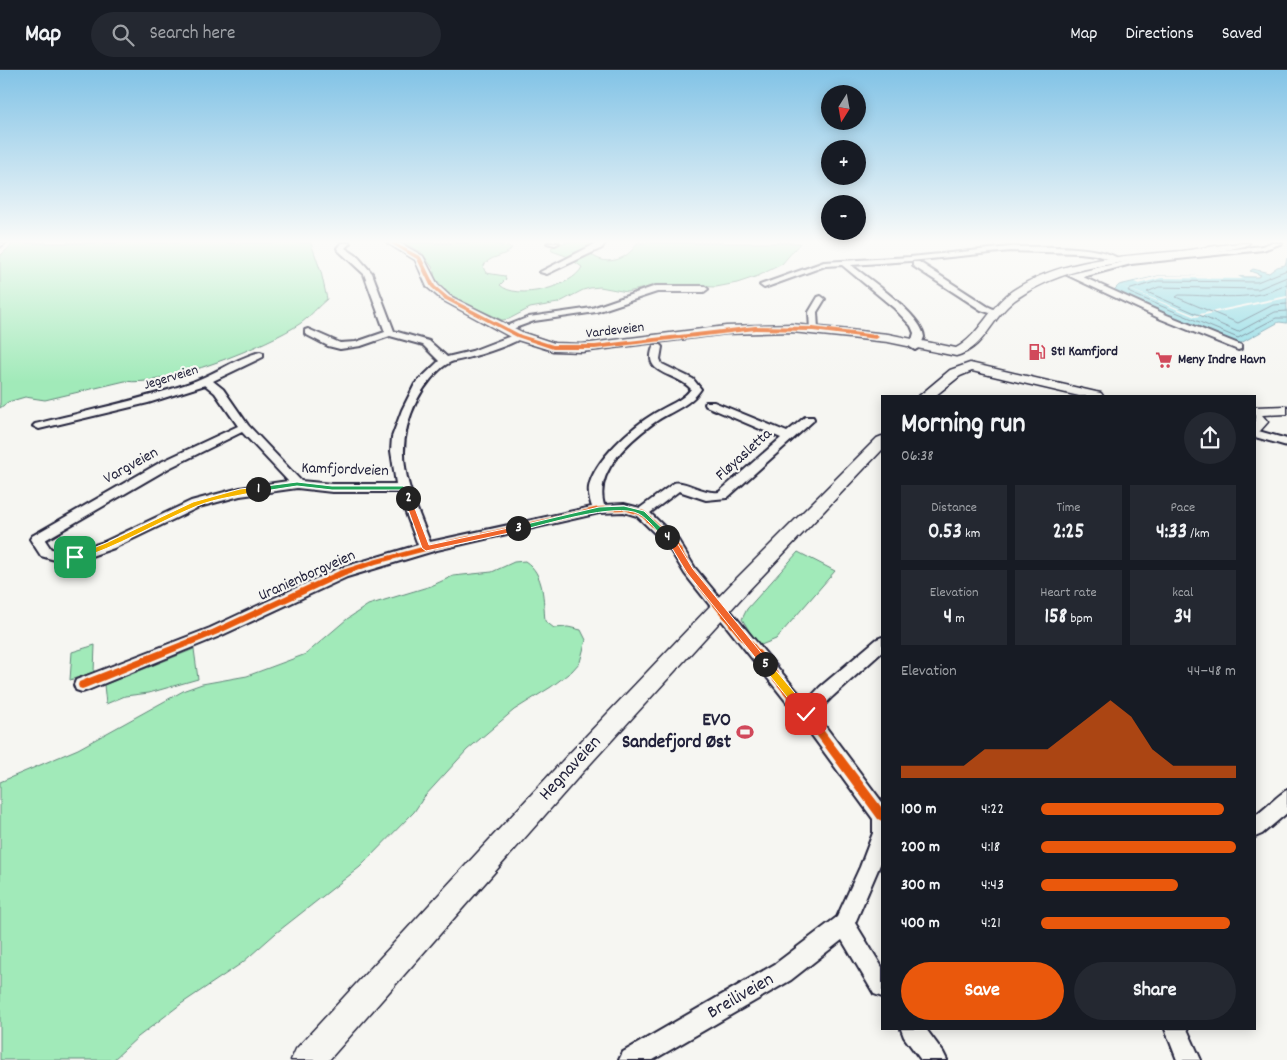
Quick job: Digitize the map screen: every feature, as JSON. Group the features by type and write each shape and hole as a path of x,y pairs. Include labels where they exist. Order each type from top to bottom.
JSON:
{"main road":[{"name":"Vardeveien","path":"435,289 440,294 504,329 543,345 572,348 734,330 814,329 876,337 916,346 955,356 960,365 976,360 1044,383 1092,395"},
{"path":"939,385 941,377 955,356 975,342 996,312 1023,289"},
{"path":"927,395 955,373 976,360 985,329"},
{"path":"1256,422 1287,410"},
{"name":"Hegnaveien","path":"307,1060 574,765 720,608 881,442"}],"street":[{"path":"374,289 390,333"},
{"name":"Vardeveien","path":"504,329 532,319 593,310 655,289"},
{"path":"875,289 910,319 919,334 916,346"},
{"path":"955,289 984,308 996,312"},
{"path":"1101,289 1164,318 1238,347"},
{"path":"814,329 813,312 821,299"},
{"path":"308,332 325,342 349,347 390,333 426,343 445,361"},
{"path":"426,548 403,488 397,451 401,424 419,386 445,361 475,353 519,336"},
{"path":"599,510 595,488 598,478 609,461 656,416 694,394 696,389 694,384 686,379 658,366 655,359 657,347"},
{"path":"206,381 260,355"},
{"name":"Jegerveien","path":"39,426 132,405 172,394 206,381 219,391 244,427 297,484"},
{"name":"Fløyasletta","path":"710,404 789,437"},
{"name":"Fløyasletta","path":"642,513 678,486 704,497 714,498 723,495 809,419"},
{"path":"1256,422 1287,441"},
{"name":"Vargveien","path":"38,539 165,464 244,427"},
{"name":"Kamfjordveien","path":"38,539 46,553 62,557 75,557 109,545 165,517 209,499 240,492 297,484 332,488 403,488"},
{"name":"Uranienborgveien","path":"82,685 215,632 342,573 426,548 599,510 624,508 642,513"},
{"path":"642,513 673,543 690,571 806,714 881,815"},
{"path":"806,714 826,692 881,644"},
{"path":"1256,827 1278,810 1287,799"},
{"path":"881,837 869,871 844,924 881,984"},
{"name":"Breiliveien","path":"631,1060 783,972 844,924"},
{"path":"913,1030 935,1060"},
{"path":"1176,1030 1189,1060"}],"green space":[{"path":"0,289 325,289 327,299 301,323 265,342 215,363 164,378 125,381 45,400 25,397 8,402 0,408"},
{"path":"445,289 507,289 531,292 546,289 586,289 558,303 530,308 509,319 502,320 448,293"},
{"path":"612,289 639,289 627,292"},
{"path":"798,552 835,571 776,639 761,645 756,642 742,619 747,609"},
{"path":"525,561 532,566 540,580 545,621 554,628 568,627 581,630 586,640 580,662 572,671 551,687 514,710 467,750 424,797 414,812 360,867 276,933 242,963 181,1004 138,1037 113,1060 0,1060 0,782 78,749 185,690 202,684 247,676 306,654 347,619 368,605 431,586 453,576 492,572 514,562"},
{"path":"95,645 94,672 70,680 72,652"},
{"path":"194,649 198,679 149,693 125,696 106,704 104,685"}],"water":[{"path":"1115,289 1287,289 1287,323 1279,322 1239,344 1177,320 1113,291"}],"pier":[{"path":"1129,289 1195,315 1287,296 1287,298 1195,317"}],"cycle path":[{"path":"436,289 446,298 519,336 553,347 595,347 755,328 813,329 876,337"},
{"path":"82,685 215,632 342,573 373,562 437,545 599,509 624,508 642,513 673,543 690,571 806,714 881,815"}],"place":[{"name":"St1 Kamfjord","path":"1037,352"},
{"name":"Meny Indre Havn","path":"1164,360"},
{"name":"EVO Sandefjord Øst","path":"745,732"}],"route":[{"path":"75,557 109,545 165,517 209,499 240,492 297,484 332,488 403,488 426,548 599,510 624,508 642,513 673,543 690,571 806,714"}]}
